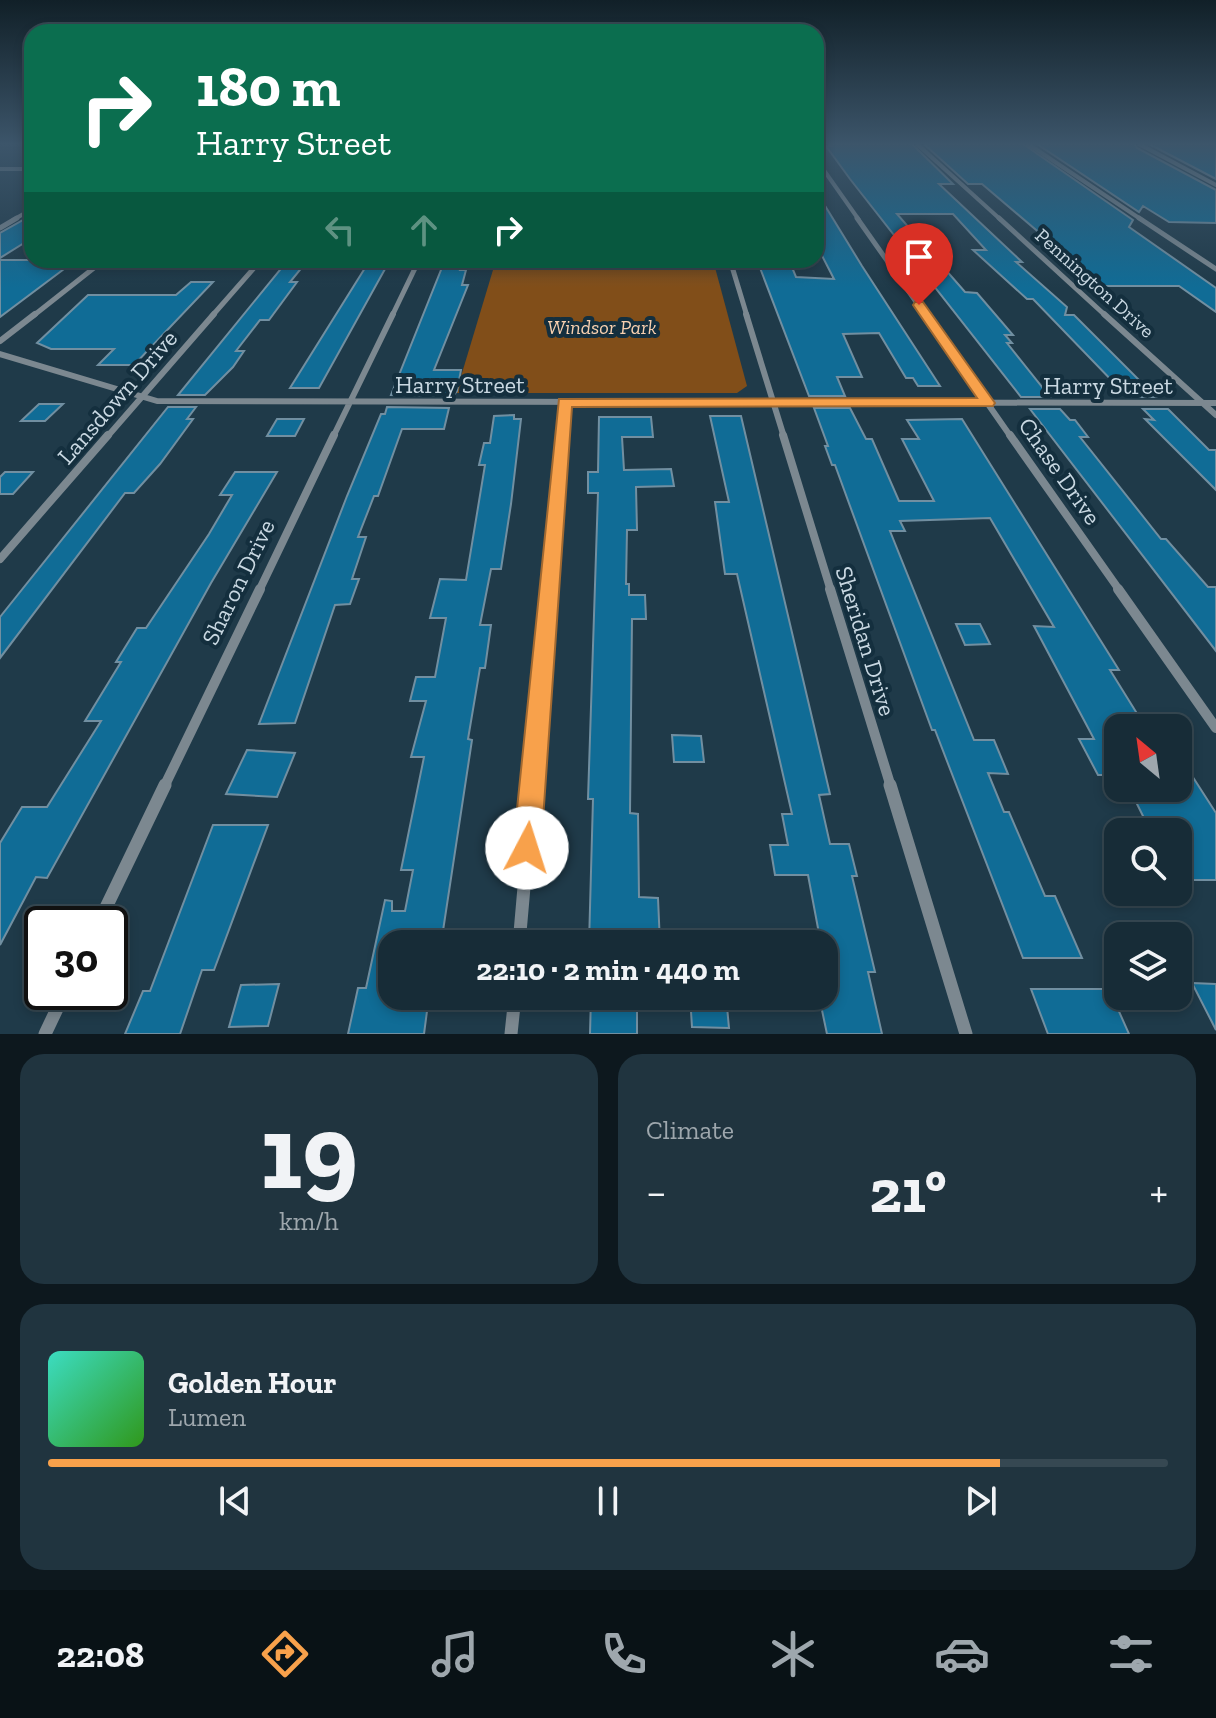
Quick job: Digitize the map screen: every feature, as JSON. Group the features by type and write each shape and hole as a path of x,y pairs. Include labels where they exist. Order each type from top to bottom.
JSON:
{"street":[{"name":"Chase Drive","path":"839,192 1216,728"},
{"name":"Pennington Drive","path":"970,192 1216,415"},
{"path":"1101,192 1216,269"},
{"path":"0,228 24,214"},
{"path":"0,341 94,268"},
{"name":"Lansdown Drive","path":"0,559 254,268"},
{"name":"Sharon Drive","path":"107,906 415,268"},
{"name":"Sheridan Drive","path":"732,268 966,1034"},
{"name":"Harry Street","path":"0,354 140,397 180,402 1216,403"},
{"path":"520,930 565,402"},
{"path":"45,1034 56,1010"},
{"path":"511,1034 514,1010"}],"green space":[{"name":"Windsor Park","path":"494,268 715,268 747,386 737,393 456,393"}],"building":[{"path":"860,192 948,192 1022,262 1016,262 1067,307 1065,315 1074,315 1156,397 1132,397 1117,386 1033,299 1027,299 973,250 986,250 953,214 897,214 965,292 977,293 1013,335 1005,335 1012,343 1007,343 1050,397 1021,397"},
{"path":"992,192 1093,192 1133,220 1129,227 1216,288 1216,312 1179,286 1102,286"},
{"path":"1109,192 1216,192 1216,223 1169,222 1143,206 1139,212"},
{"path":"824,204 940,386 918,386 913,378 906,378 879,333 843,334 862,377 837,377 845,396 809,396 760,268 792,268 796,277 834,279 824,260"},
{"path":"24,220 24,243 0,258 0,233"},
{"path":"0,260 24,260 24,268 65,268 0,317"},
{"path":"281,268 301,268 290,282 297,282 269,320 260,320 236,351 244,351 233,367 205,395 178,395"},
{"path":"365,268 386,268 319,388 290,388"},
{"path":"442,268 466,270 462,285 468,285 434,370 461,370 457,391 453,396 391,395"},
{"path":"191,282 213,282 134,365 98,365 114,349 51,349 37,343 88,295 176,295"},
{"path":"39,404 63,404 45,421 21,421"},
{"path":"168,407 196,407 187,419 193,419 160,464 134,493 125,493 0,658 0,617"},
{"path":"387,407 449,408 444,429 402,429 378,496 374,496 358,537 366,537 352,579 359,579 350,604 335,605 295,723 259,724 347,496 381,414 385,414"},
{"path":"814,408 850,408 866,439 872,439 899,501 934,501 902,439 919,439 907,420 962,419 1119,670 1110,670 1137,714 1104,714 1104,775 1098,775 1079,739 1094,739 1034,626 1054,627 990,518 900,521 905,531 890,531 974,740 994,740 1008,774 988,773 1004,812 1009,812 1045,896 1055,896 1082,958 1023,958 935,730 932,730 835,465 832,465 825,446 828,446"},
{"path":"1030,409 1060,409 1070,420 1075,420 1088,437 1080,437 1161,539 1166,539 1208,587 1216,587 1216,651"},
{"path":"1143,409 1168,409 1209,450 1216,450 1216,490 1145,419 1154,420"},
{"path":"514,415 514,419 521,419 501,569 491,569 480,625 491,625 485,668 480,668 468,739 472,740 443,930 379,930 385,900 392,901 392,911 405,911 413,870 401,870 424,757 411,757 426,701 410,701 416,677 435,677 446,618 430,618 440,579 466,580 485,465 479,465 484,443 490,443 494,416"},
{"path":"710,416 741,416 830,794 819,795 830,844 849,844 857,876 852,876 875,972 868,972 882,1034 827,1034 822,1010 838,1010 838,930 818,930 808,875 775,875 770,845 788,845 782,814 792,814 737,574 725,574 715,502 729,502"},
{"path":"599,417 651,417 653,437 622,437 624,470 671,469 674,486 636,487 637,530 627,530 626,584 629,584 629,595 645,595 646,619 632,619 630,813 638,814 639,897 658,898 659,930 589,930 593,799 588,799 598,493 588,493 588,472 598,472"},
{"path":"277,419 304,419 295,436 267,436"},
{"path":"5,472 33,472 13,494 0,494 0,477"},
{"path":"235,472 277,472 211,583 47,878 36,877 0,945 0,843 22,807 47,807 101,721 85,721 121,662 116,662 137,628 146,628 209,534 232,495 220,495"},
{"path":"956,624 980,624 990,644 965,645"},
{"path":"672,735 701,736 704,762 674,762"},
{"path":"247,750 295,753 277,797 226,794"},
{"path":"1192,776 1216,813 1216,880 1192,880 1192,818 1144,818 1136,802 1192,802"},
{"path":"213,825 268,825 214,970 202,970 180,1034 125,1034 143,991 150,991"},
{"path":"378,932 378,1010 427,1010 424,1034 348,1034 358,988 366,988"},
{"path":"1192,983 1216,984 1216,1030"},
{"path":"279,984 268,1026 229,1027 241,985"},
{"path":"1031,989 1104,989 1104,1010 1118,1010 1129,1034 1048,1034"},
{"path":"591,1010 637,1010 637,1034 590,1034"},
{"path":"691,1010 727,1010 729,1028 692,1027"}],"route":[{"path":"527,848 565,402 988,403 919,305"}]}
